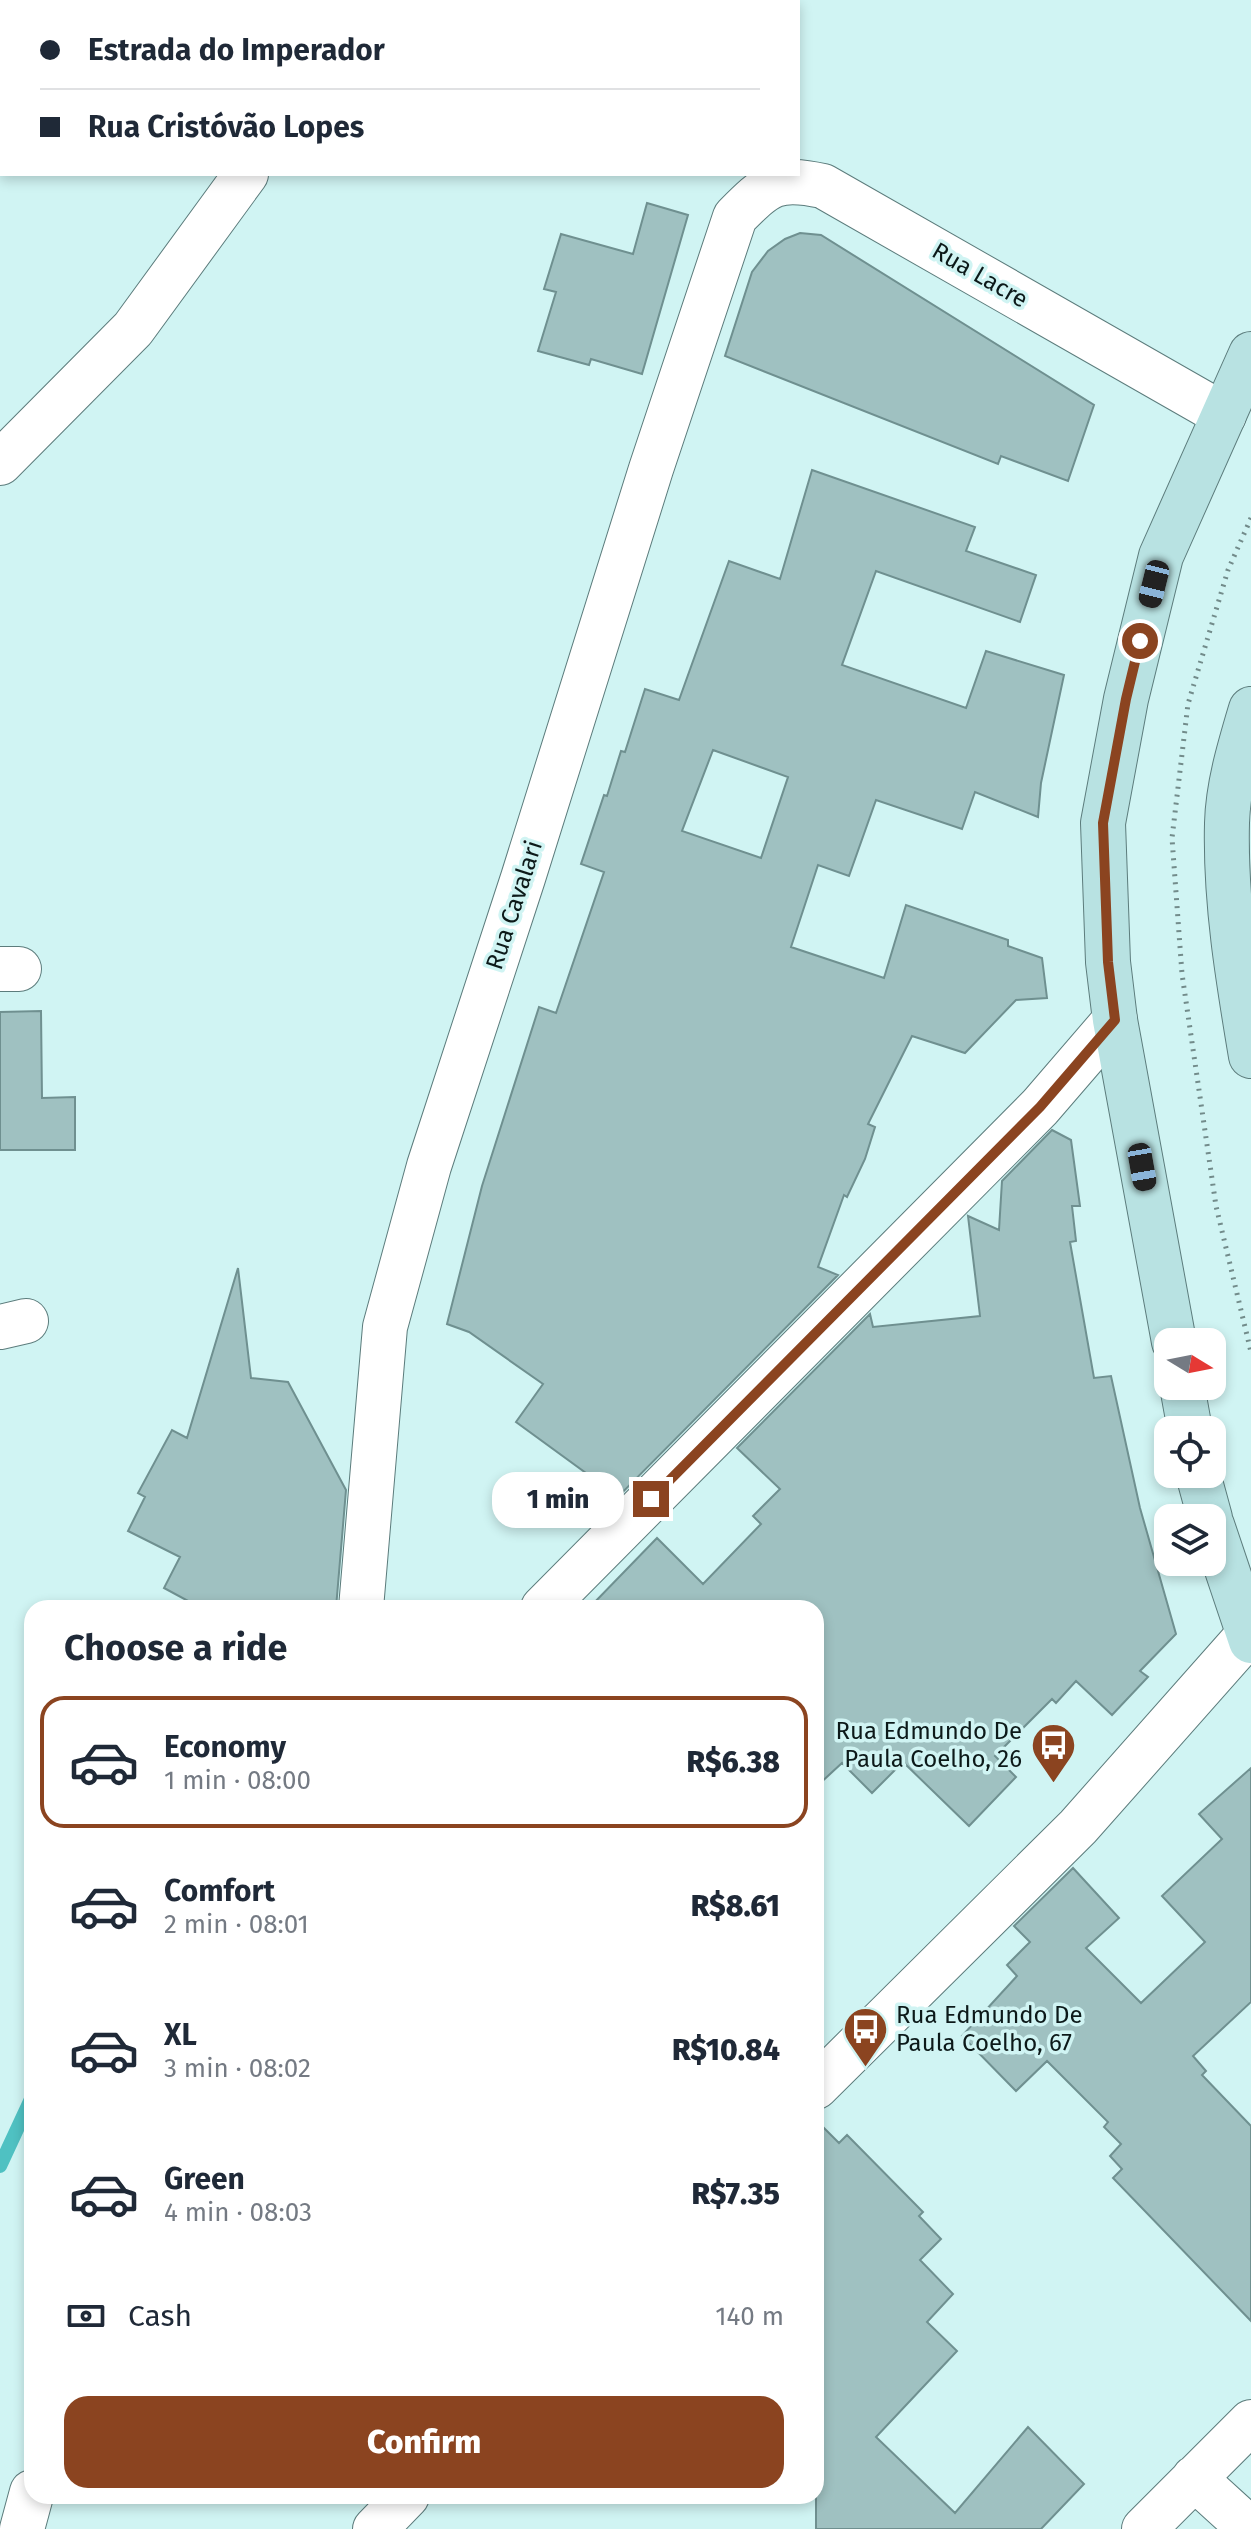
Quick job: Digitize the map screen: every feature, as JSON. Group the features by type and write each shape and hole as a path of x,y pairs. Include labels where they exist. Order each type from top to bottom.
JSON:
{"main road":[{"path":"1171,1328 1115,1020 1108,962 1103,823 1126,699 1161,556 1251,354"},
{"path":"1251,709 1237,756 1227,821 1231,917 1244,973 1251,1056"},
{"path":"1226,1568 1249,1638"}],"street":[{"path":"0,463 133,329 245,176"},
{"name":"Rua Lacre","path":"735,217 763,189 792,180 823,186 1224,415"},
{"name":"Rua Cavalari","path":"362,1600 385,1327 429,1166 651,469 735,217"},
{"path":"551,1600 1040,1107 1115,1020"},
{"path":"824,2079 1078,1827 1249,1638"},
{"path":"1144,2529 1251,2422"},
{"path":"1194,2478 1250,2529"},
{"path":"22,2529 29,2504"},
{"path":"375,2529 399,2504"}],"building":[{"path":"647,203 688,215 642,374 591,359 589,365 538,351 556,292 544,289 561,234 633,254"},
{"path":"800,233 821,235 1094,405 1068,481 1001,456 998,464 725,356 752,272 768,251"},
{"path":"812,470 975,527 966,551 1036,575 1020,622 876,571 842,665 966,708 986,651 1064,675 1041,783 1038,817 975,792 962,829 876,800 849,876 818,865 791,947 884,978 906,905 1008,940 1008,946 1042,958 1047,998 1016,1000 965,1053 912,1036 868,1124 875,1127 865,1159 847,1197 844,1195 818,1267 838,1275 608,1507 583,1485 590,1476 516,1422 543,1384 469,1332 447,1324 482,1186 539,1007 556,1013 604,872 581,864 621,751 625,752 645,689 679,700 729,561 780,579","holes":["713,750 788,777 761,858 682,831"]},
{"path":"41,1011 42,1098 75,1097 75,1150 0,1150 0,1012"},
{"path":"1052,1130 1071,1140 1080,1206 1072,1206 1076,1241 1070,1242 1094,1378 1111,1376 1154,1557 1154,1576 1159,1576 1176,1634 1140,1671 1148,1677 1112,1715 1076,1681 1056,1703 1052,1699 995,1756 1016,1777 969,1826 903,1762 872,1793 842,1763 824,1780 824,1600 597,1600 657,1538 703,1584 761,1524 753,1516 780,1489 737,1448 870,1314 873,1327 980,1316 968,1216 999,1230 1002,1181"},
{"path":"238,1268 251,1378 288,1382 346,1490 337,1600 186,1600 164,1588 180,1557 128,1531 145,1497 138,1493 172,1430 187,1438"},
{"path":"1251,1768 1251,2002 1193,2056 1206,2071 1202,2075 1251,2126 1251,2321 1113,2178 1122,2169 1110,2156 1121,2144 1104,2127 1108,2122 1047,2061 1016,2091 962,2036 1017,1976 1007,1965 1030,1942 1014,1926 1073,1868 1119,1918 1086,1948 1141,2003 1205,1942 1162,1896 1222,1839 1199,1814"},
{"path":"824,2128 839,2143 847,2135 923,2212 919,2216 941,2239 920,2260 953,2294 927,2322 957,2351 876,2437 955,2513 1028,2427 1084,2484 1041,2529 816,2529 816,2504 824,2504"}],"waterway":[{"path":"0,2166 24,2114"}],"place":[{"name":"Rua Edmundo De Paula Coelho, 26","path":"1053,1784"},
{"name":"Rua Edmundo De Paula Coelho, 67","path":"865,2068"}],"route":[{"path":"651,1499 1040,1107 1115,1020 1108,962 1103,823 1140,641"}]}
